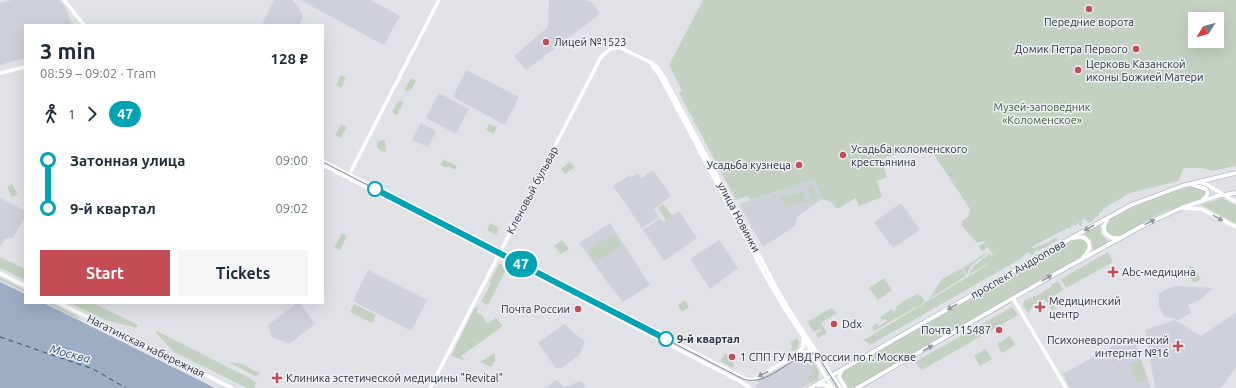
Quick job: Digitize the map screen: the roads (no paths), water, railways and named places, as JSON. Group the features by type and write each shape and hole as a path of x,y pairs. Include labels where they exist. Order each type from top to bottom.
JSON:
{"main road":[{"name":"проспект Андропова","path":"812,387 1109,217 1143,200 1189,184 1236,173"},
{"path":"1189,184 1207,191 1207,195 1200,202"},
{"name":"проспект Андропова","path":"857,388 1082,258 1120,238 1181,208 1236,193"}],"street":[{"path":"64,0 83,24"},
{"path":"348,176 439,0"},
{"name":"улица Новинки","path":"601,57 610,49 619,48 646,61 653,66 660,76 783,306 803,337 832,388"},
{"name":"Кленовый бульвар","path":"430,388 601,57"},
{"path":"0,73 24,67"},
{"path":"324,161 348,176"},
{"path":"324,165 348,176 743,378 753,380"},
{"path":"1197,182 1206,184 1236,202"},
{"path":"1181,208 1201,209 1236,227"},
{"path":"1109,217 1104,226 1105,233 1112,238 1120,238"},
{"path":"1069,239 1080,236 1087,240 1090,245 1090,250 1082,258"},
{"path":"499,254 750,388"},
{"name":"улица Новинки","path":"757,256 791,313 840,388"},
{"path":"0,273 24,285"},
{"path":"1013,298 1066,388"},
{"name":"Нагатинская набережная","path":"61,304 232,388"},
{"path":"798,354 803,347 803,337"},
{"path":"750,388 749,384 753,380 798,354 810,351 819,355"},
{"path":"844,368 839,377 846,388"},
{"path":"812,387 824,384 829,388"}],"water":[{"name":"Москва","path":"0,282 24,294 24,304 46,304 215,388 0,388"}],"tram line":[{"path":"324,163 743,379 761,379 769,376 794,360 811,353 818,356 838,388"},
{"name":"47","path":"375,189 666,339"}],"place":[{"name":"Передние ворота","path":"1089,9"},
{"name":"Лицей №1523","path":"546,42"},
{"name":"Домик Петра Первого","path":"1136,49"},
{"name":"Церковь Казанской иконы Божией Матери","path":"1078,70"},
{"name":"Усадьба коломенского крестьянина","path":"843,155"},
{"name":"Усадьба кузнеца","path":"799,165"},
{"name":"Abc-медицина","path":"1113,272"},
{"name":"Медицинский центр","path":"1040,307"},
{"name":"Почта России","path":"578,309"},
{"name":"Ddx","path":"834,324"},
{"name":"Почта 115487","path":"999,330"},
{"name":"9-й квартал","path":"666,339"},
{"name":"Психоневрологический интернат №16","path":"1178,346"},
{"name":"1 СПП ГУ МВД России по г. Москве","path":"732,357"},
{"name":"Клиника эстетической медицины \"Revital\"","path":"277,378"}],"park label":[{"name":"Музей-заповедник «Коломенское»","path":"1042,113"}]}
